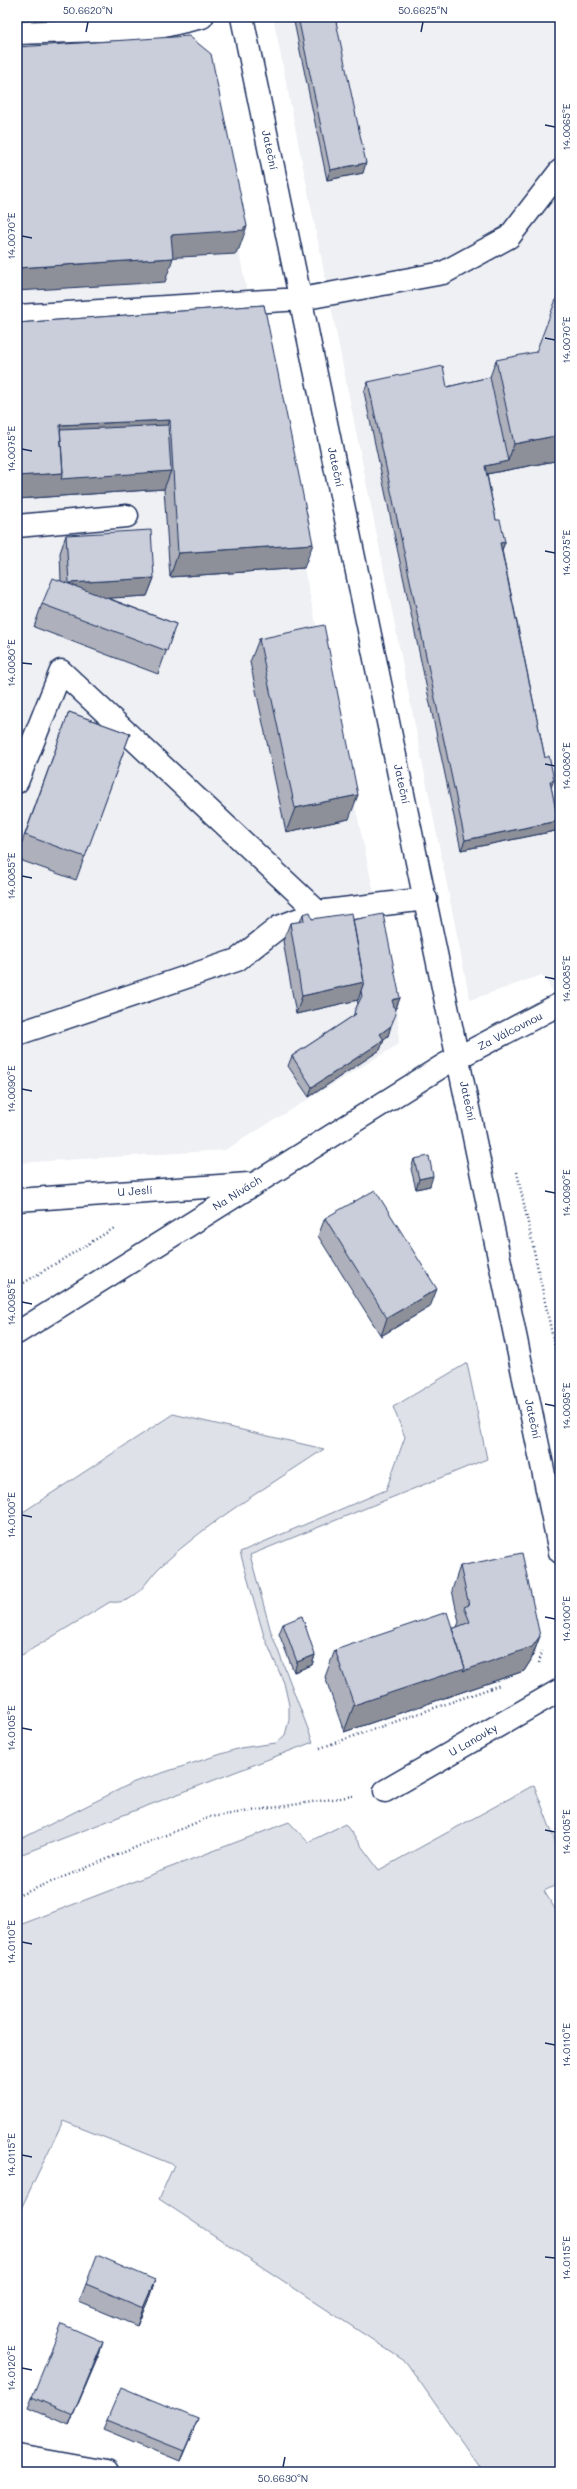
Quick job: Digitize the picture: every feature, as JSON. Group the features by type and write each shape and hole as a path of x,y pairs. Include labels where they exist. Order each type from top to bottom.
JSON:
{"street":[{"path":"17,33 155,28 202,17"},
{"name":"Jateční","path":"242,17 459,1057 560,1552"},
{"path":"17,316 301,299 443,273 509,237 560,172"},
{"path":"17,526 127,516"},
{"path":"17,782 61,672 318,912"},
{"path":"17,1034 237,960 279,927 318,912 426,899"},
{"name":"Za Válcovnou","path":"459,1057 560,1004"},
{"name":"Na Nivách","path":"17,1333 252,1184 459,1057"},
{"name":"U Jeslí","path":"17,1200 252,1184"},
{"name":"U Lanovky","path":"385,1791 560,1690"},
{"path":"17,2456 107,2472"}],"path":[{"path":"516,1170 560,1371"},
{"path":"17,1287 117,1226"},
{"path":"538,1666 542,1651"},
{"path":"320,1748 507,1682"},
{"path":"17,1896 210,1817 385,1791"}],"shaded area":[{"path":"273,17 560,17 560,1003 542,975 470,1000"},
{"path":"17,70 203,78 304,568 397,1000 399,1044 225,1150 17,1163"},
{"path":"467,1363 487,1459 250,1555 271,1632 313,1742 17,1856 17,1841 134,1782 240,1748 276,1743 285,1735 289,1720 289,1705 284,1683 264,1636 240,1552 386,1490 405,1437 393,1407"},
{"path":"173,1414 324,1449 240,1504 199,1534 161,1566 134,1596 119,1602 110,1602 17,1658 17,1516"},
{"path":"534,1785 560,1854 560,1883 544,1891 560,1917 560,2472 483,2472 406,2362 159,2199 174,2165 63,2121 17,2217 17,1926 289,1822 308,1842 345,1824 379,1870"}],"building":[{"path":"298,17 335,17 366,163 330,170"},
{"path":"189,36 211,54 247,226 244,227 244,230 171,235 173,258 17,268 17,47"},
{"path":"560,289 560,435 514,444 496,360 536,352"},
{"path":"264,305 313,544 178,553 170,420 60,425 63,473 17,476 17,323"},
{"path":"443,366 447,387 490,377 508,461 485,466 496,520 500,520 505,542 500,543 545,758 549,756 554,780 550,781 558,821 465,840 368,382"},
{"path":"168,425 171,471 61,479 63,473 60,430"},
{"path":"151,530 154,578 69,583 66,535"},
{"path":"53,578 176,624 167,651 42,604"},
{"path":"324,625 358,795 295,808 259,639"},
{"path":"69,712 130,734 85,857 25,835"},
{"path":"310,912 312,919 352,913 364,982 302,996 290,923 304,921 303,914"},
{"path":"383,914 400,998 392,1000 396,1014 391,1026 380,1034 384,1040 312,1087 292,1056 356,1014 354,1012 362,996 361,991 364,982 353,920"},
{"path":"429,1156 433,1176 419,1179 414,1159"},
{"path":"375,1190 437,1289 387,1318 325,1218"},
{"path":"522,1553 540,1636 532,1647 463,1671 465,1668 452,1629 470,1622 464,1607 469,1605 460,1566"},
{"path":"447,1612 465,1668 354,1705 335,1650"},
{"path":"302,1616 315,1655 297,1662 283,1624"},
{"path":"97,2255 155,2280 143,2308 86,2284"},
{"path":"62,2324 103,2342 73,2415 32,2397"},
{"path":"121,2387 198,2419 184,2451 107,2420"}]}
